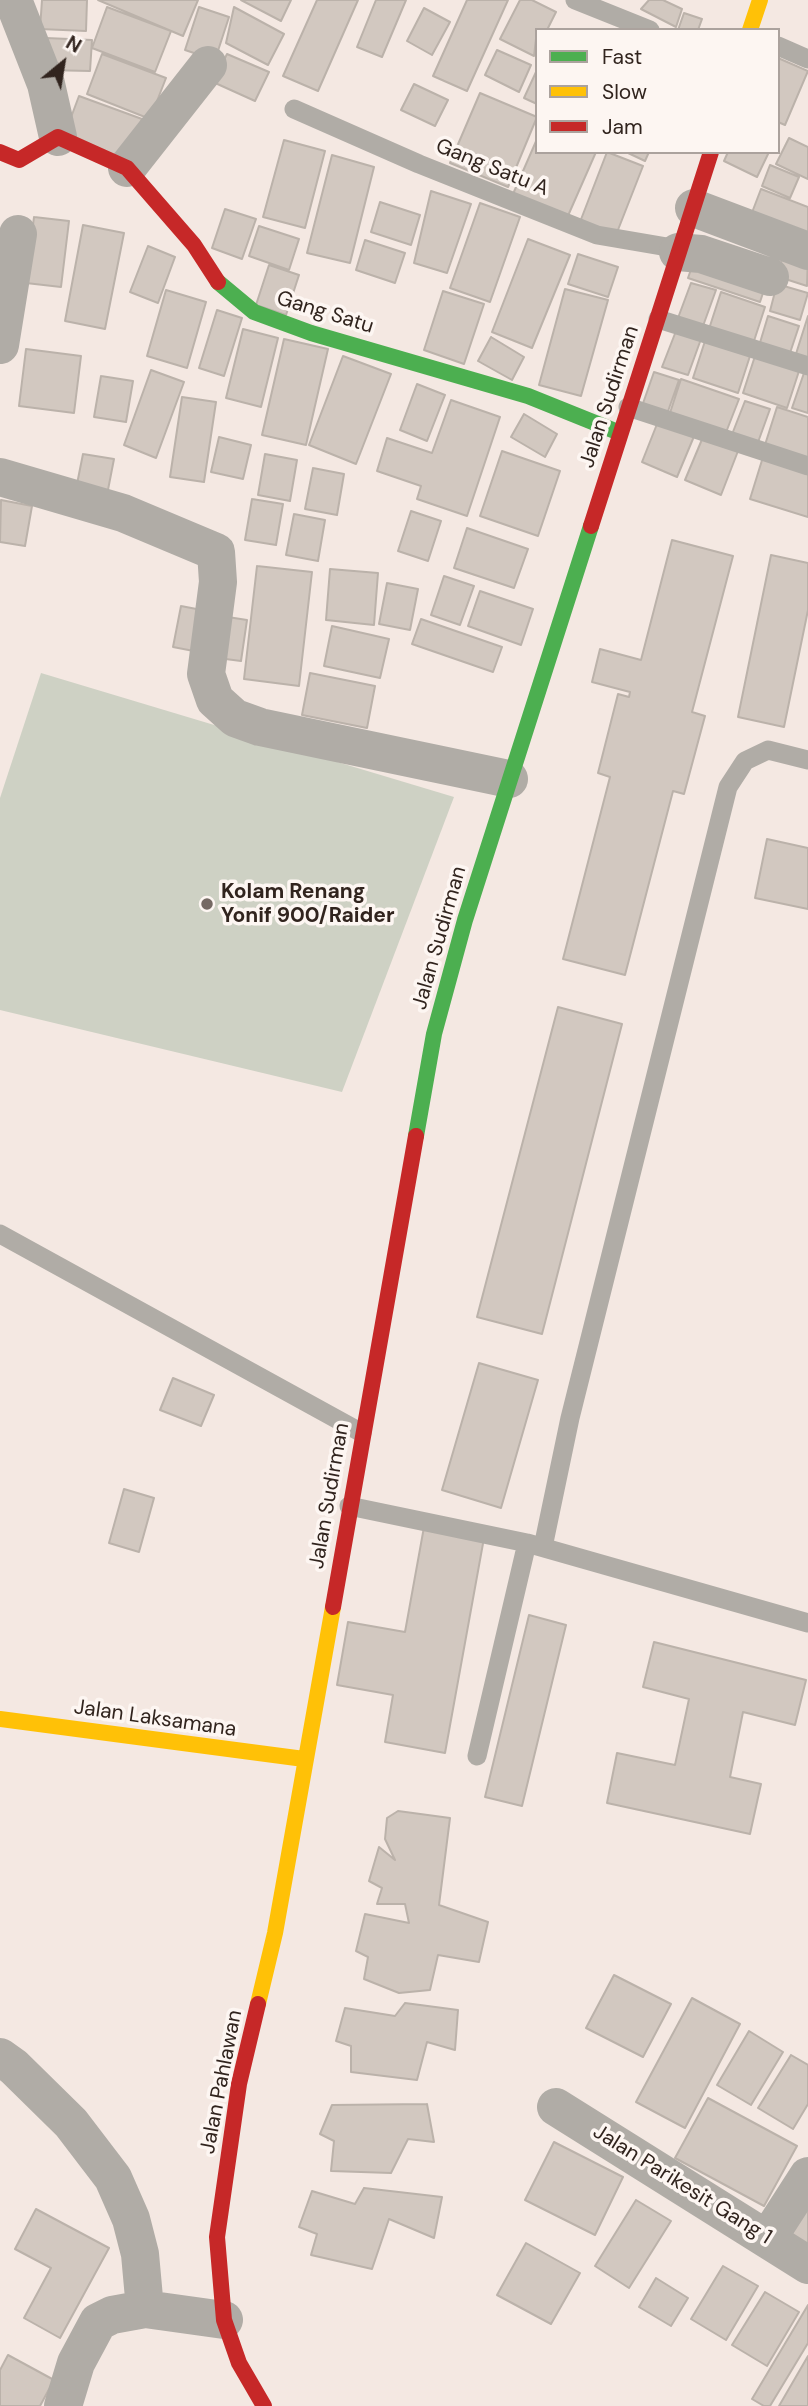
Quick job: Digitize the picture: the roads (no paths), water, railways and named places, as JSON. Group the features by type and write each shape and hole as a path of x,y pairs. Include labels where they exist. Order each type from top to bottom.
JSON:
{"main road":[{"path":"751,28 760,0"},
{"path":"0,152 19,160 58,137"},
{"name":"Gang Satu","path":"58,137 127,168 194,245 217,281 254,312 311,333 528,396 620,433"},
{"name":"Jalan Sudirman","path":"304,1759 434,1034 465,920 509,779 710,154"},
{"name":"Jalan Laksamana","path":"0,1719 304,1759"},
{"name":"Jalan Pahlawan","path":"264,2406 239,2363 224,2320 217,2236 239,2084 275,1933 304,1759"}],"street":[{"path":"13,0 46,84 58,137"},
{"path":"127,168 208,65"},
{"path":"694,208 808,251"},
{"path":"0,345 18,234"},
{"path":"679,250 701,254 770,277"},
{"path":"0,477 123,513 216,552 218,582 206,674 215,700 234,718 260,727 509,779"},
{"path":"0,2057 14,2067 71,2123 113,2178 131,2219 141,2254 145,2309"},
{"name":"Jalan Parikesit Gang 1","path":"556,2107 808,2265"},
{"path":"768,2238 808,2176"},
{"path":"63,2406 76,2363 98,2322 112,2315 145,2309 224,2320"}],"lane":[{"path":"575,0 644,28"},
{"path":"780,47 808,59"},
{"name":"Gang Satu A","path":"294,109 419,164 597,235 679,250"},
{"path":"658,319 808,366"},
{"path":"628,407 808,466"},
{"path":"477,1756 570,1419 727,787 745,761 768,750 808,760"},
{"path":"0,1234 362,1433"},
{"path":"349,1506 535,1545 808,1623"}],"place":[{"name":"Kolam Renang Yonif 900/Raider","path":"207,904"}]}
